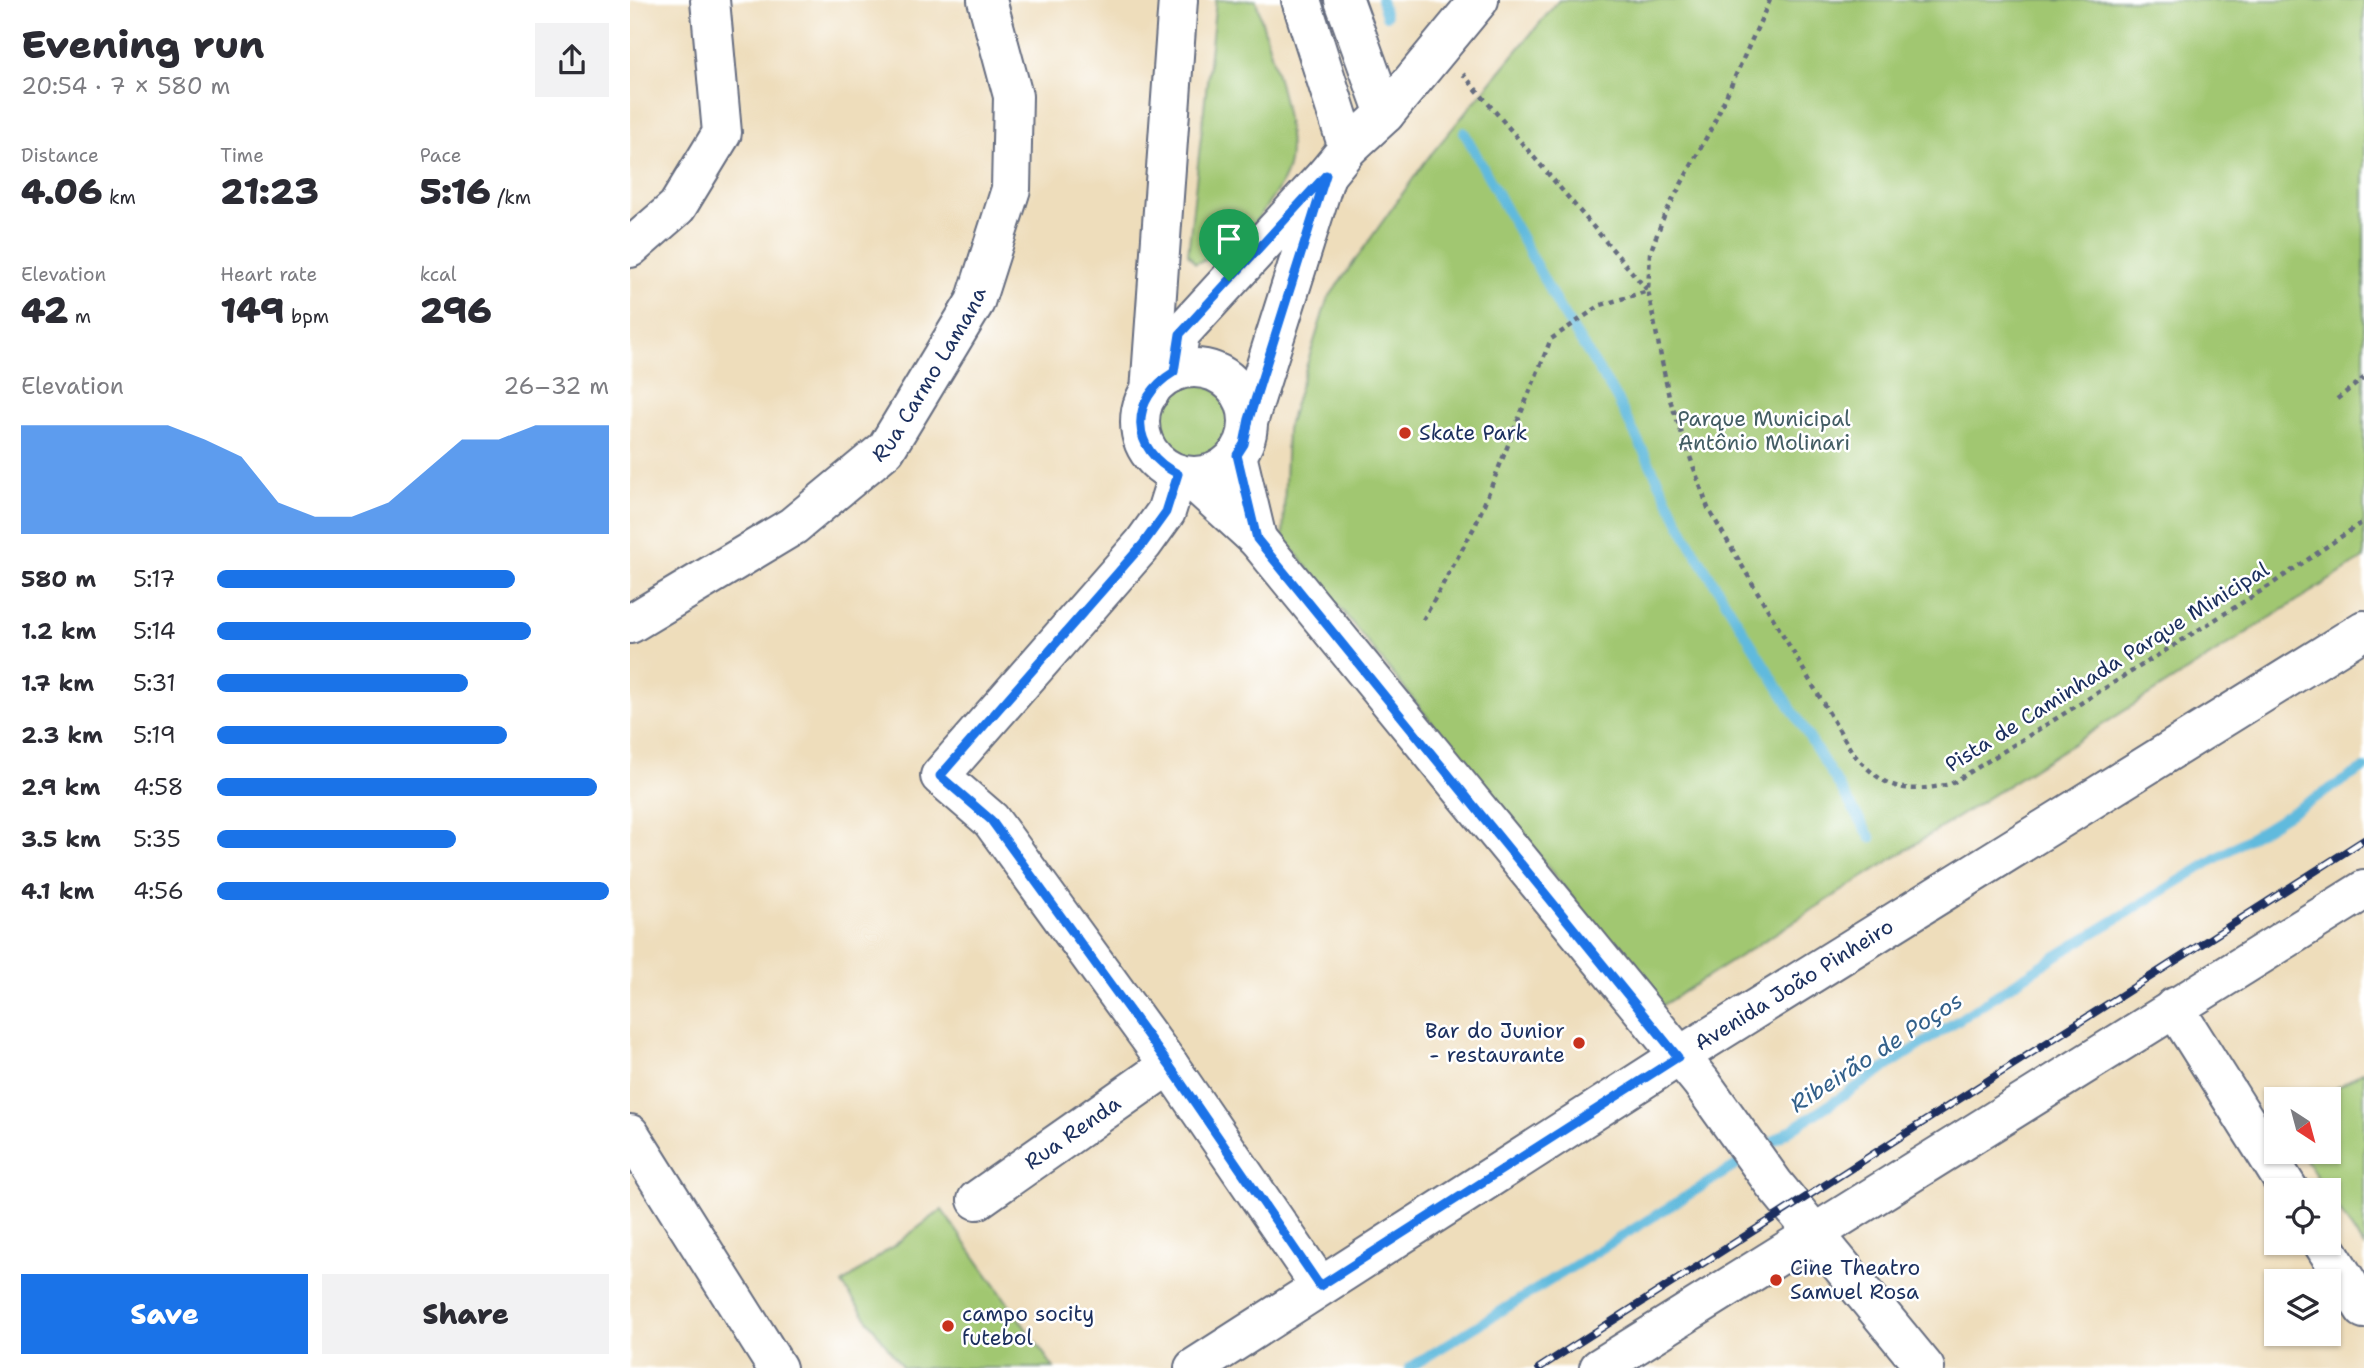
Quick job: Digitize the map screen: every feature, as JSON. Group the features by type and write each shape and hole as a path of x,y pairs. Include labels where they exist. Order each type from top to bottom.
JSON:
{"street":[{"path":"630,248 677,207 722,133 709,0"},
{"name":"Rua Carmo Lamana","path":"630,624 793,526 886,449 975,302 1011,189 1013,96 987,0"},
{"path":"1162,382 1178,0"},
{"path":"1183,475 1206,475 1223,468 1244,444 1249,419 1337,161 1301,0"},
{"path":"1344,0 1385,114"},
{"path":"1479,0 1385,114 1337,161 1180,334 1162,382 1142,407 1140,424 1143,440 1163,467 1183,475 1257,539 1716,1102 1774,1184 1925,1368"},
{"path":"1162,382 1191,368 1224,376 1236,387 1245,402 1249,419"},
{"path":"1237,455 1257,539"},
{"path":"1183,475 1166,512 1143,544 940,776 991,820 1169,1065 1320,1286"},
{"name":"Avenida João Pinheiro","path":"1194,1368 1678,1057 2364,630"},
{"path":"1599,1368 2364,890"},
{"path":"2174,1007 2281,1178"},
{"name":"Rua Renda","path":"977,1200 1169,1065"},
{"path":"630,1134 777,1368"},
{"path":"2330,1255 2364,1309"}],"path":[{"name":"Pista de Caminhada Parque Minicipal","path":"1770,0 1712,127 1664,216 1650,253 1648,291 1669,397 1708,508 1852,752 1872,775 1889,785 1916,791 1951,784 2257,593 2364,521"},
{"path":"1423,620 1476,524 1551,339 1601,306 1648,291 1440,48"},
{"path":"2337,399 2364,378"}],"green space":[{"path":"1216,0 1256,0 1284,103 1290,144 1289,162 1275,194 1242,236 1222,253 1195,263 1188,254"},
{"name":"Parque Municipal Antônio Molinari","path":"1559,0 2364,0 2364,558 1660,1007 1283,537 1287,429 1327,300 1427,159"},
{"path":"1195,384 1209,387 1221,395 1229,407 1232,421 1229,435 1221,447 1209,455 1195,458 1181,455 1169,447 1161,435 1158,421 1161,407 1169,395 1181,387"},
{"path":"2364,1071 2364,1247 2341,1213 2341,1178 2318,1178 2308,1164 2342,1164 2342,1087 2338,1087"},
{"name":"campo socity futebol","path":"942,1210 1054,1368 903,1368 842,1284"}],"waterway":[{"path":"1381,0 1386,16"},
{"path":"1464,132 1560,309 1616,397 1692,547 1871,838"},
{"name":"Ribeirão de Poços","path":"1760,1150 2056,956 2364,768"},
{"name":"Ribeirão de Poços","path":"1409,1368 1748,1158"}],"railway":[{"path":"1539,1368 2364,840"}],"place":[{"name":"Skate Park","path":"1405,433"},
{"name":"Bar do Junior - restaurante","path":"1579,1043"},
{"name":"Cine Theatro Samuel Rosa","path":"1776,1280"},
{"name":"campo socity futebol","path":"948,1326"}],"route":[{"path":"1326,175 1249,419 1248,432 1237,455 1257,539 1678,1057 1320,1286 1169,1065 991,820 940,776 1143,544 1166,512 1178,474 1163,467 1143,440 1140,424 1142,407 1160,380 1174,372 1180,334 1229,281 1326,175"}]}
